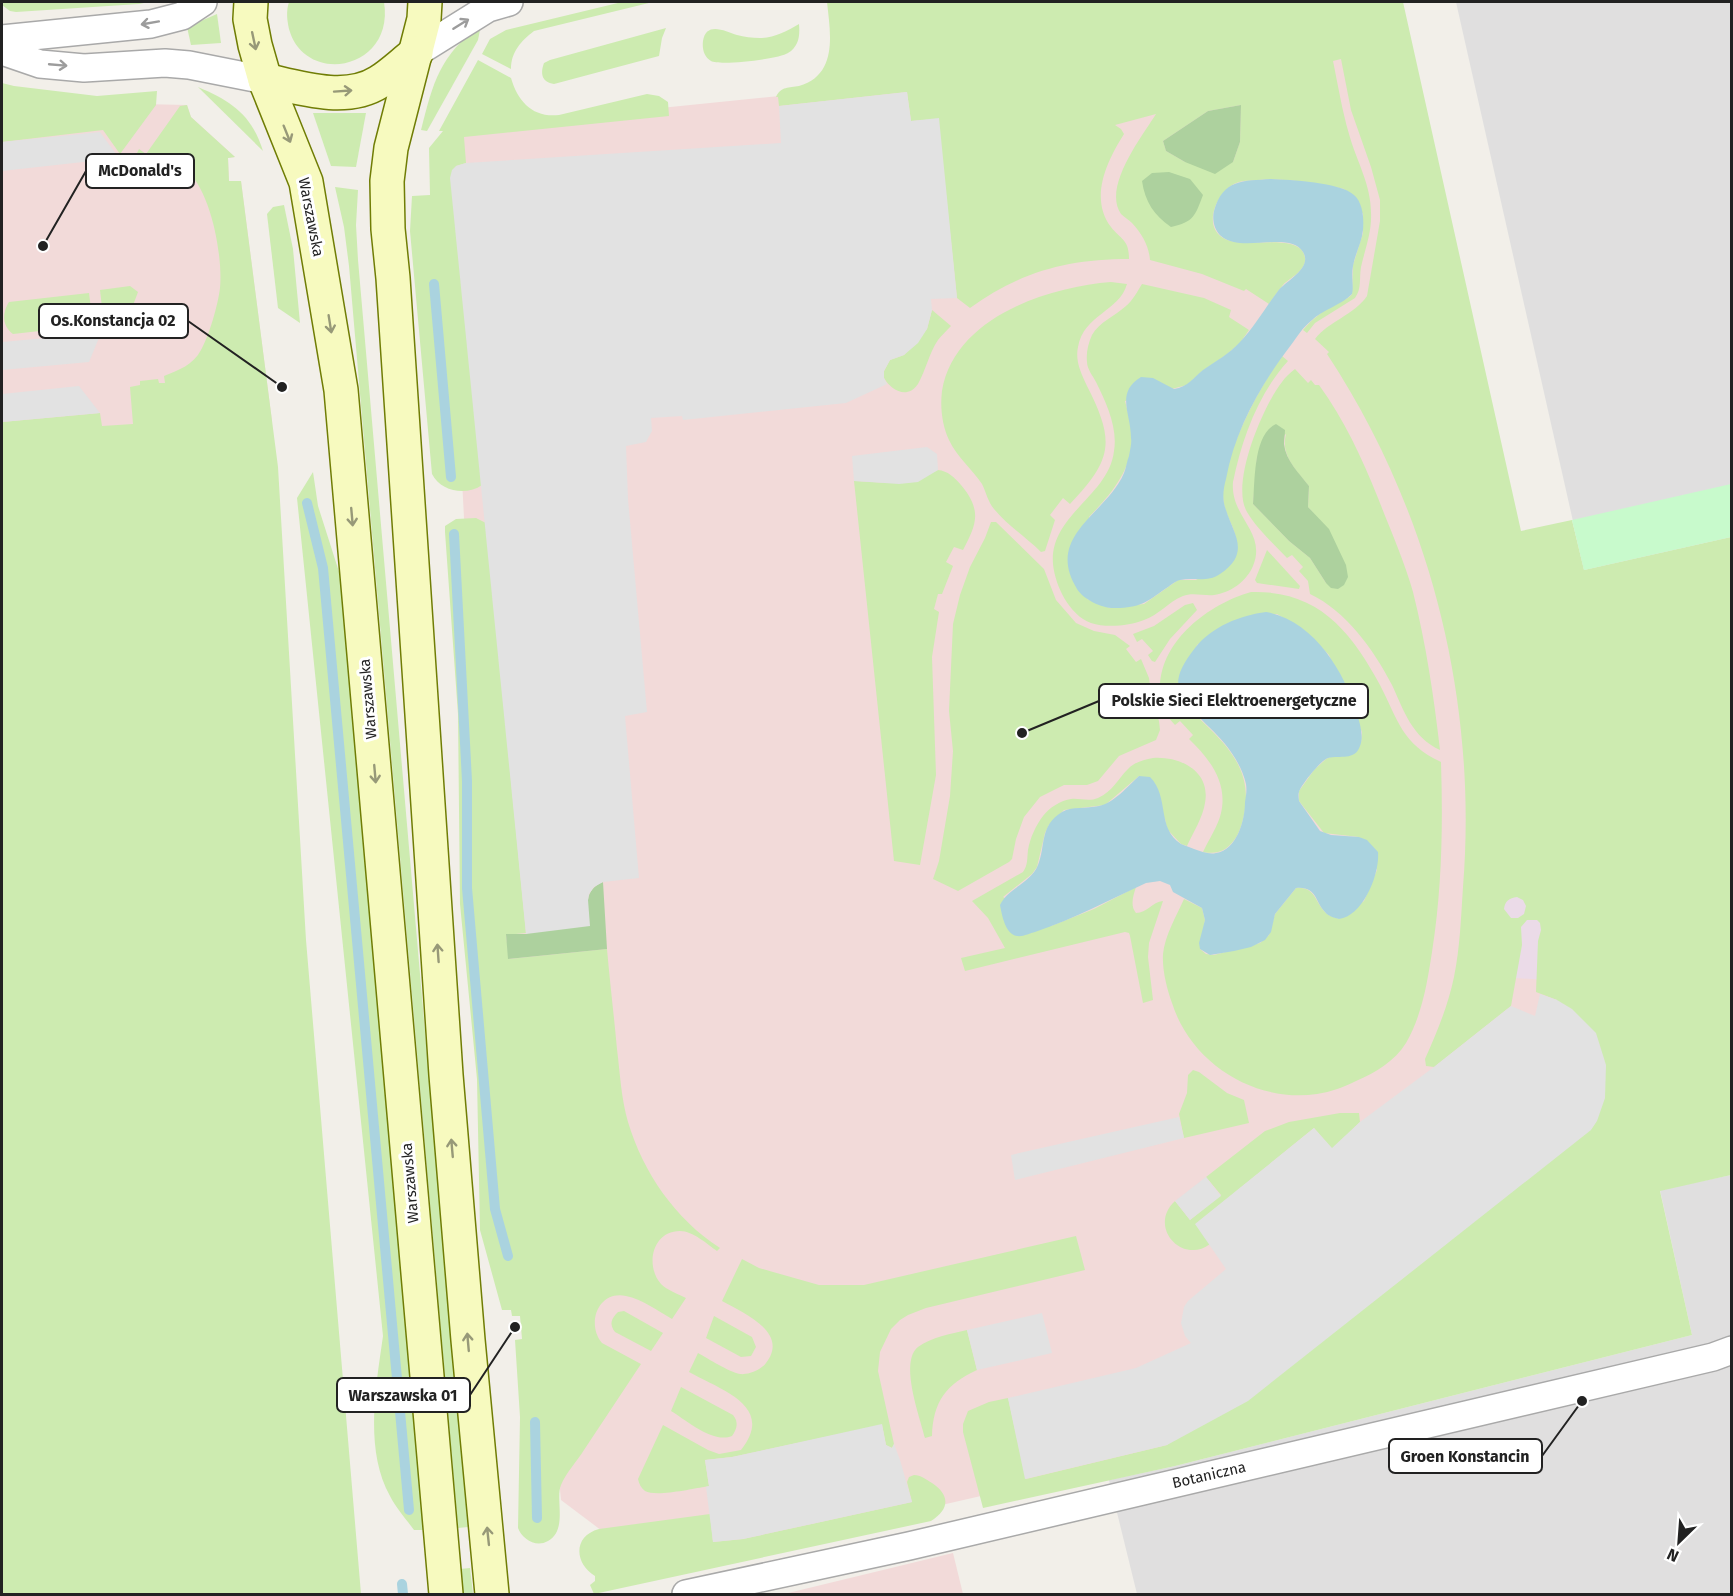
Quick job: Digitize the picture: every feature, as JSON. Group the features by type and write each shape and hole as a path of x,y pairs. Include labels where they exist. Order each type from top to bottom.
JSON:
{"main road":[{"name":"Warszawska","path":"251,2 250,19 253,36 265,80 306,182 341,390 446,1594"},
{"path":"425,2 424,20 391,148 387,181 388,229 446,1063 468,1340 492,1594"},
{"path":"265,80 324,92 357,90 378,83 416,53"}],"street":[{"path":"2,39 150,24 182,16 203,2"},
{"path":"416,53 488,8 509,2"},
{"path":"2,51 40,64 84,68 165,63 189,65 265,80"},
{"name":"Botaniczna","path":"686,1594 909,1546 1524,1403 1713,1357 1731,1350"}],"shaded area":[{"path":"830,2 1393,2 1631,1060 1169,1453 802,1537 630,1552 561,1500 464,518 444,130 839,90"},
{"path":"1456,2 1731,2 1731,537 1584,570"},
{"path":"907,92 911,121 939,118 957,298 931,299 932,310 927,329 918,343 904,355 890,360 884,371 887,384 846,403 683,420 682,416 651,418 652,431 646,442 626,446 628,499 647,712 625,716 639,878 603,882 594,887 588,900 590,926 526,934 450,178 452,170 466,163 781,143 779,106"},
{"path":"2,101 187,105 191,117 235,157 228,158 229,181 241,181 272,421 2,444"},
{"path":"100,132 119,158 2,171 2,142"},
{"path":"101,333 89,362 2,370 2,342"},
{"path":"79,386 100,413 2,422 2,394"},
{"path":"927,447 937,454 938,470 918,482 899,484 854,481 852,456"},
{"path":"1546,880 1547,980 1515,978 1486,908"},
{"path":"1540,994 1572,1009 1596,1033 1606,1065 1605,1098 1597,1121 1591,1130 1248,1401 1167,1445 1025,1479 1008,1398 1136,1368 1191,1343 1185,1336 1181,1323 1184,1307 1226,1269 1195,1224 1314,1128 1332,1148 1360,1122 1511,1006 1535,1016"},
{"path":"1179,1117 1184,1138 1015,1180 1011,1155"},
{"path":"1731,1175 1731,1594 1137,1594 1109,1480 1175,1466 1692,1335 1660,1190"},
{"path":"1206,1177 1221,1196 1190,1220 1175,1201"},
{"path":"1042,1313 1052,1353 977,1370 967,1330"},
{"path":"882,1424 886,1445 892,1448 894,1444 912,1502 743,1539 713,1542 705,1460 732,1457"},
{"path":"953,1553 963,1594 784,1594"}],"green space":[{"path":"2,2 149,2 16,12 10,11 2,5"},
{"path":"289,2 384,2 384,25 376,43 363,56 347,63 329,64 312,59 298,47 288,26"},
{"path":"622,2 653,2 534,31 518,47 511,63 511,69 482,54 490,39 506,30"},
{"path":"827,2 1403,2 1521,531 1572,520 1584,570 1731,537 1731,1175 1660,1191 1692,1335 1175,1466 983,1508 963,1432 963,1424 968,1411 989,1402 1008,1398 1026,1479 1167,1445 1557,1000 1536,992 1538,941 1541,930 1537,920 1527,920 1521,927 1522,945 1511,1006 1434,1067 1426,1066 1425,1059 1452,988 1459,944 1466,817 1463,747 1454,677 1439,609 1419,542 1394,477 1363,414 1327,354 1329,352 1315,339 1327,327 1362,303 1367,296 1380,221 1380,200 1351,110 1341,59 1333,61 1352,144 1369,192 1370,227 1355,298 1315,323 1307,333 1303,330 1315,318 1352,294 1353,265 1363,233 1363,214 1344,189 1312,183 1280,180 1244,181 1231,186 1224,192 1213,217 1214,226 1225,239 1245,243 1291,244 1304,254 1302,268 1283,285 1269,304 1246,289 1244,291 1202,274 1150,260 1147,245 1142,236 1121,214 1117,203 1117,190 1120,176 1134,148 1156,114 1115,125 1124,134 1103,180 1101,204 1111,227 1128,247 1129,259 1085,262 1045,270 1007,285 970,308 957,298 938,119 911,121 907,92 779,106 778,97 776,97 780,91 812,80 821,72 826,62 830,38","holes":["1241,105 1240,142 1233,162 1185,162 1166,151 1163,141 1208,111","1517,897 1523,900 1526,906 1524,914 1518,918 1511,918 1504,909 1505,904 1508,900"]},
{"path":"217,14 221,43 191,45 187,27"},
{"path":"799,24 797,44 788,53 782,55 726,63 711,61 704,52 705,35 712,29 745,37 765,38 785,32"},
{"path":"481,25 478,40 427,131 421,130 440,71 456,47"},
{"path":"666,28 659,56 554,84 543,77 544,63 550,60"},
{"path":"478,60 511,78 522,101 534,111 542,114 559,115 647,94 659,96 668,102 669,116 464,137 466,163 456,166 482,485 462,491 442,485 432,474 410,231 412,196 430,195 429,148 443,131 439,131"},
{"path":"2,83 97,96 157,91 156,105 120,154 103,130 2,142"},
{"path":"198,87 221,98 239,111 253,128 263,151"},
{"path":"187,105 191,117 235,157 228,158 229,181 241,181 278,467 306,940 361,1594 2,1594 2,422 100,413 102,426 133,424 130,387 140,385 140,381 158,379 159,383 165,383 164,376 190,363 201,350 213,320 220,288 217,241 208,206 193,178 184,168 166,159 136,155 139,149 146,154 180,106"},
{"path":"1241,105 1240,142 1233,162 1215,174 1185,162 1166,151 1163,141 1208,111"},
{"path":"313,113 366,113 356,167 331,166"},
{"path":"1169,172 1190,179 1203,195 1193,217 1185,223 1171,227 1151,207 1142,181 1152,173"},
{"path":"335,187 358,190 356,225 358,260 468,1527 458,1528 349,266 344,227"},
{"path":"284,205 293,249 300,323 278,308 267,214 273,207"},
{"path":"1111,282 1127,284 1117,301 1087,327 1077,352 1081,372 1102,421 1105,449 1102,461 1095,474 1070,504 1063,498 1050,515 1055,520 1045,551 1041,552 994,509 982,484 952,446 943,422 942,391 950,366 964,344 984,326 1007,311 1033,299 1059,291"},
{"path":"1142,284 1204,298 1231,310 1229,317 1249,330 1240,343 1187,385 1125,401 1131,430 1131,451 1118,482 1089,517 1087,599 1110,608 1144,604 1178,580 1196,580 1235,556 1236,539 1223,495 1229,461 1244,422 1263,385 1282,356 1288,361 1260,402 1246,434 1233,482 1237,505 1255,543 1256,554 1250,571 1242,581 1226,592 1214,595 1187,595 1144,620 1110,626 1091,623 1083,619 1064,598 1054,572 1054,547 1069,519 1102,481 1110,467 1114,451 1114,433 1110,415 1087,365 1089,342 1095,330 1122,310"},
{"path":"130,286 138,292 132,308 122,323 104,325 100,290"},
{"path":"89,293 93,325 13,334 5,323 4,315 9,302"},
{"path":"932,310 951,326 935,345 918,384 909,392 900,392 887,382 884,378 884,371 890,360 904,355 927,329"},
{"path":"1295,369 1308,383 1311,380 1315,385 1319,385 1337,411 1366,468 1397,545 1413,592 1422,631 1440,750 1430,745 1416,731 1368,645 1335,610 1310,594 1308,581 1299,571 1303,567 1292,555 1287,558 1247,512 1243,499 1243,483 1251,445 1274,393","holes":["1286,434 1287,456 1309,486 1308,507 1315,515 1326,583 1310,558 1289,541 1253,504 1257,457"]},
{"path":"1276,424 1285,430 1284,444 1287,456 1309,486 1308,507 1329,529 1346,565 1348,577 1344,585 1338,589 1331,588 1326,583 1310,558 1289,541 1253,504 1259,448 1268,429"},
{"path":"938,470 951,475 961,485 972,502 975,517 972,532 963,550 954,547 946,562 953,566 942,594 938,594 934,609 939,612 932,657 936,775 920,865 894,861 854,481 906,481"},
{"path":"313,472 318,506 340,575 423,1530 414,1530 398,1509 382,1478 377,1458 375,1396 383,1336 297,498"},
{"path":"1731,484 1731,537 1584,570 1572,520"},
{"path":"476,518 486,523 526,933 506,935 509,959 607,949 622,1095 634,1141 652,1176 675,1209 720,1248 717,1251 695,1235 680,1231 670,1233 657,1243 653,1259 656,1277 663,1286 686,1298 672,1319 644,1302 626,1296 608,1298 602,1303 595,1318 595,1327 602,1343 641,1364 563,1481 560,1491 558,1530 554,1536 543,1543 534,1543 526,1539 518,1528 520,1417 515,1340 522,1339 520,1316 512,1316 511,1310 502,1310 480,1230 477,1079 460,904 458,714 445,526 456,519"},
{"path":"991,522 996,522 1044,569 1056,600 1076,623 1094,631 1115,635 1130,646 1126,649 1136,662 1141,659 1149,678 1152,701 1160,730 1156,740 1119,756 1098,781 1087,785 1064,785 1040,797 1024,817 1012,859 958,891 933,879 939,861 950,796 953,751 949,711 953,624 970,567"},
{"path":"1267,550 1300,586 1299,589 1257,583 1255,580"},
{"path":"1251,592 1275,593 1295,598 1314,606 1330,618 1344,631 1369,665 1409,739 1428,755 1441,762 1442,834 1438,905 1428,976 1412,1032 1406,1043 1384,1066 1347,1085 1317,1094 1293,1095 1270,1092 1248,1085 1210,1061 1181,1025 1170,998 1164,973 1163,954 1166,940 1184,899 1202,908 1205,920 1200,949 1206,954 1214,955 1260,943 1269,935 1275,914 1296,888 1311,892 1326,913 1339,919 1364,901 1377,870 1359,837 1324,833 1299,801 1299,791 1314,770 1326,759 1361,743 1362,732 1329,655 1305,631 1277,614 1229,623 1197,645 1182,700 1233,756 1245,784 1246,800 1242,822 1234,841 1227,848 1218,852 1203,852 1220,818 1222,792 1216,772 1189,739 1193,735 1180,721 1175,725 1165,712 1160,693 1162,670 1178,639 1190,626 1219,605"},
{"path":"1193,603 1197,610 1170,639 1155,662 1152,661 1148,655 1153,651 1142,639 1137,642 1133,634 1154,626 1185,605"},
{"path":"1153,758 1183,763 1198,774 1203,782 1206,792 1204,808 1187,846 1181,844 1167,829 1165,819 1139,776 1105,805 1064,810 1049,825 1045,833 1037,867 1032,874 1003,897 1051,926 1094,909 1136,887 1133,904 1136,913 1163,901 1149,943 1148,957 1153,1000 1143,1003 1130,936 1125,932 965,971 961,958 1005,948 988,918 972,901 1023,872 1027,864 1032,836 1046,813 1067,800 1098,798 1111,789 1130,767"},
{"path":"603,882 607,949 508,959 506,934 526,934 588,900 593,889"},
{"path":"1193,1070 1227,1093 1244,1100 1249,1123 1184,1138 1179,1114 1187,1093 1188,1075"},
{"path":"1340,1113 1359,1113 1360,1122 1332,1149 1314,1128 1196,1224 1210,1244 1200,1249 1189,1250 1172,1240 1165,1222 1167,1211 1175,1201 1190,1220 1221,1195 1206,1177 1265,1131 1289,1122"},
{"path":"1076,1236 1085,1270 926,1308 908,1315 891,1329 880,1352 878,1371 894,1444 892,1448 886,1445 882,1425 732,1457 705,1460 709,1486 674,1492 650,1493 640,1486 638,1479 663,1425 719,1454 741,1450 750,1435 752,1422 748,1411 740,1401 689,1372 698,1353 730,1371 743,1374 761,1368 772,1352 772,1342 761,1325 722,1301 742,1259 759,1268 819,1285 864,1285"},
{"path":"624,1311 663,1333 651,1351 615,1332 611,1324 612,1319 618,1312"},
{"path":"714,1316 752,1337 756,1347 751,1356 741,1357 706,1338"},
{"path":"967,1330 977,1370 949,1388 935,1413 932,1436 925,1438 912,1390 910,1365 913,1354 918,1347 929,1341"},
{"path":"681,1387 733,1415 737,1426 732,1436 725,1438 708,1434 671,1411"},
{"path":"921,1476 932,1483 945,1497 942,1512 931,1521 594,1594 590,1585 595,1581 595,1576 588,1571 580,1557 579,1550 584,1537 599,1529 710,1514 713,1542 743,1539 912,1502 907,1482 909,1477"},
{"path":"470,1568 473,1594 462,1594 460,1569"}],"water":[{"path":"1271,179 1327,184 1347,191 1357,198 1362,211 1363,225 1353,266 1352,294 1316,317 1303,329 1269,376 1243,425 1230,461 1223,499 1238,544 1235,559 1215,577 1178,581 1148,601 1137,605 1111,608 1100,605 1084,597 1077,589 1069,570 1068,554 1073,539 1116,488 1124,473 1131,442 1126,404 1128,390 1141,377 1153,378 1174,389 1187,384 1240,342 1278,291 1302,269 1305,258 1297,246 1277,242 1230,241 1221,236 1215,228 1214,211 1223,193 1229,187 1243,182"},
{"path":"1266,612 1283,617 1299,626 1325,650 1344,681 1357,714 1362,734 1358,751 1351,756 1325,760 1307,779 1299,792 1299,801 1320,831 1331,835 1359,837 1367,840 1378,852 1373,882 1356,910 1339,919 1332,917 1322,908 1312,892 1296,888 1275,914 1271,932 1265,940 1251,947 1210,955 1200,949 1199,943 1205,920 1202,908 1173,892 1170,885 1160,881 1146,883 1049,927 1022,936 1013,935 1005,924 1000,905 1008,894 1035,871 1046,830 1050,824 1066,810 1105,804 1120,794 1139,776 1150,777 1156,785 1168,830 1181,844 1213,853 1223,851 1234,840 1245,809 1244,776 1226,746 1184,700 1178,682 1186,661 1209,634 1237,619"}],"waterway":[{"path":"434,284 451,477"},
{"path":"307,503 323,568 409,1510"},
{"path":"454,534 467,781 467,888 495,1209 508,1256"},
{"path":"535,1422 537,1518"},
{"path":"402,1584 403,1594"}],"place":[{"name":"McDonald's","path":"43,246"},
{"name":"Os.Konstancja 02","path":"282,387"},
{"name":"Polskie Sieci Elektroenergetyczne","path":"1022,733"},
{"name":"Warszawska 01","path":"515,1327"},
{"name":"Groen Konstancin","path":"1582,1401"}]}
